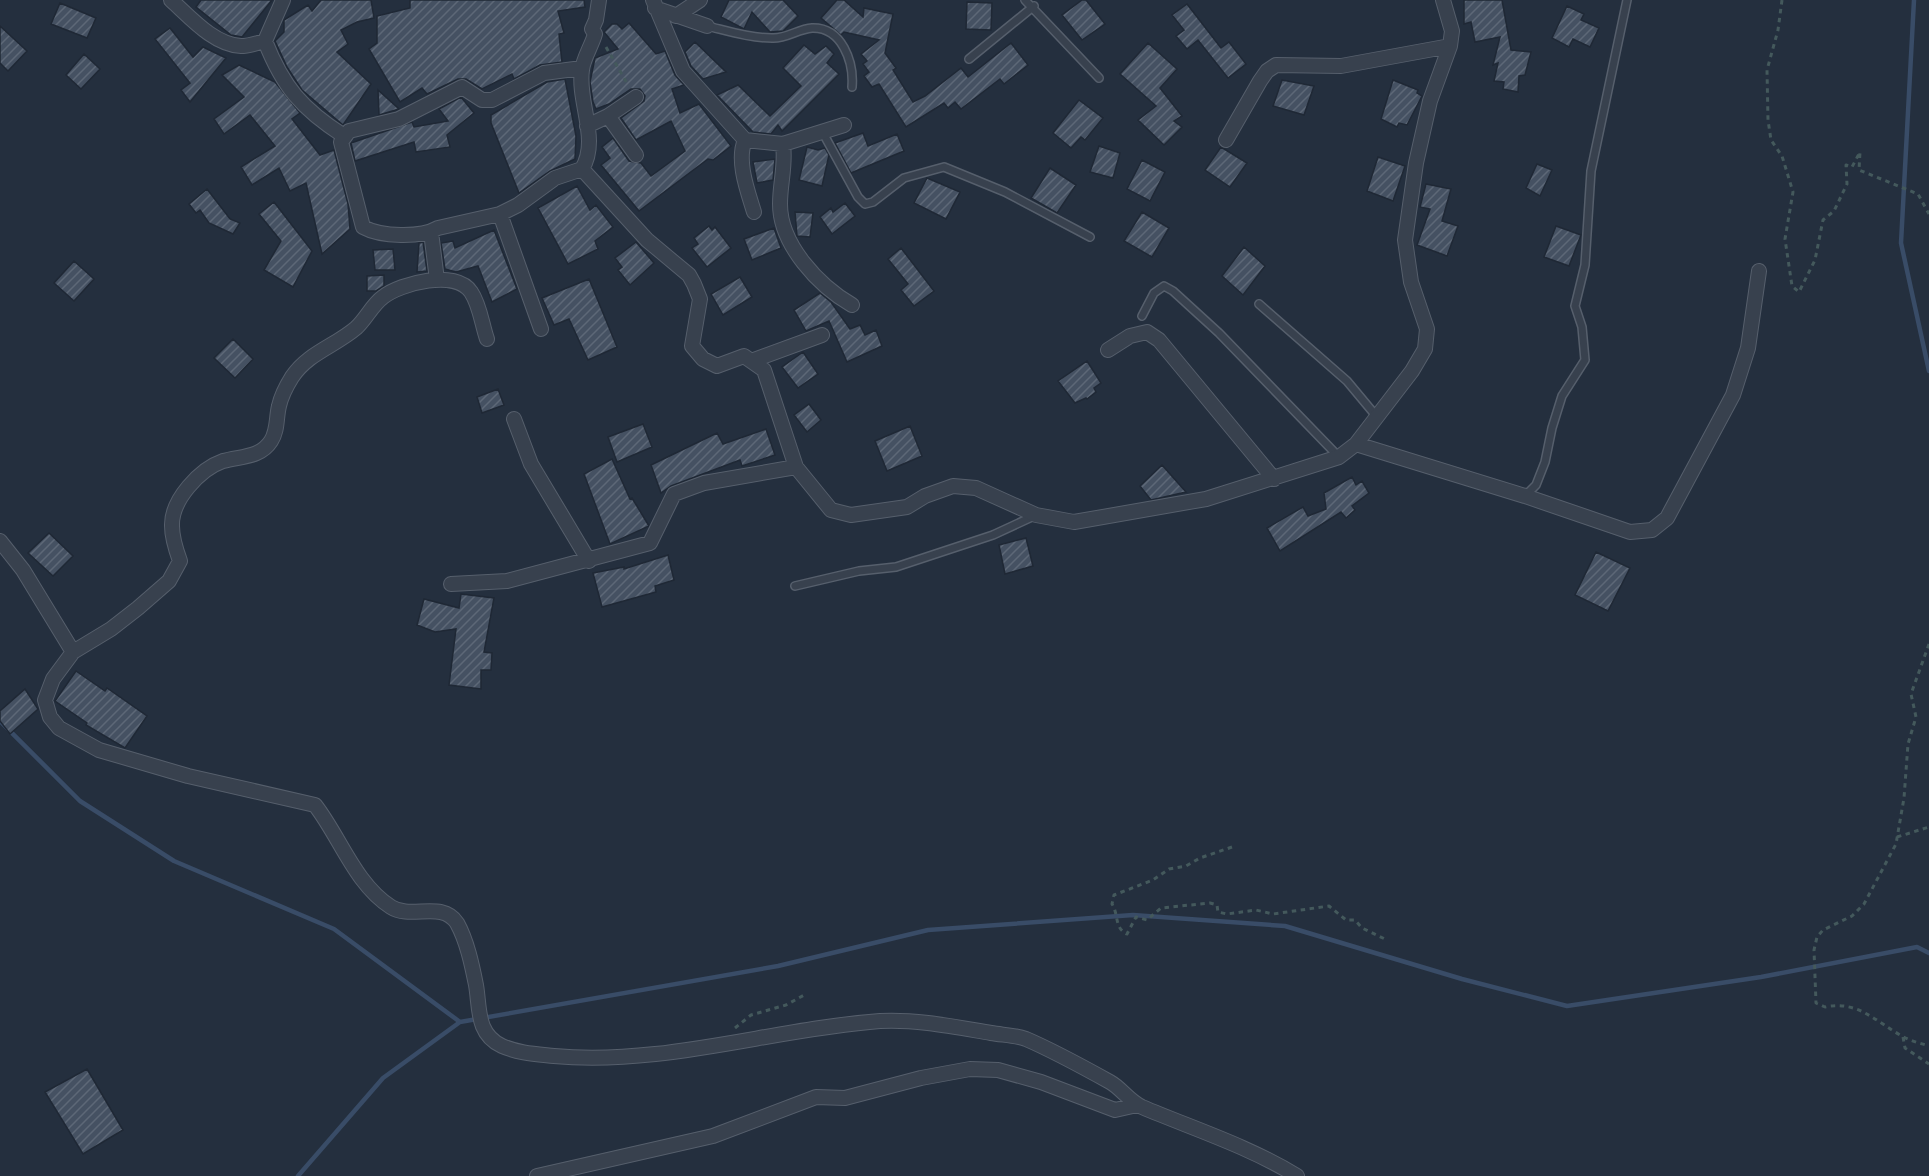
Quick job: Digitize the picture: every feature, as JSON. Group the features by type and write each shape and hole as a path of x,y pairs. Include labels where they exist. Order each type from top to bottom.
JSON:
{"street":[{"path":"171,0 197,23 228,44 243,46 265,41"},
{"path":"283,0 265,41 276,68 291,92 344,136"},
{"path":"582,68 544,73 492,100 482,100 462,87 399,119 349,131 341,142 363,228 389,235 431,232 500,214 519,205 555,178 582,169 587,161 587,126 582,68 596,34 592,29 599,0"},
{"path":"676,16 700,0"},
{"path":"582,169 605,197 654,247 689,275 700,299 692,346 703,359 717,366 744,356 764,370 796,467 831,510 851,515 907,507 925,496 953,486 976,488 1036,515 1074,522 1206,499 1339,457 1356,444 1425,349 1427,329 1411,282 1405,240 1412,184 1425,122 1450,46 1452,31 1443,0"},
{"path":"654,4 676,16 707,26"},
{"path":"654,4 683,71 745,140 783,144 844,125"},
{"path":"1226,140 1260,81 1267,71 1276,65 1341,66 1450,46"},
{"path":"587,126 608,116 636,97"},
{"path":"608,116 636,154"},
{"path":"745,140 741,148 742,158 754,212"},
{"path":"783,144 785,166 780,206 783,224 811,272 827,289 852,305"},
{"path":"500,214 541,329"},
{"path":"431,232 437,280"},
{"path":"1356,444 1525,496 1630,532 1652,530 1667,518 1734,395 1748,348 1759,271"},
{"path":"487,339 476,302 467,287 451,280 437,280 407,286 382,297 357,327 303,361 290,379 279,406 278,424 271,441 258,455 220,462 205,471 177,504 171,524 180,561 169,581 111,629 73,652 53,679 45,700 50,717 59,728 99,750 188,776 315,805 354,866 377,895 393,909 404,912 430,910 447,914 455,920 464,937 471,963 477,989 478,1017 486,1032 500,1045 527,1053 571,1058 618,1057 882,1021 956,1028 1023,1038 1113,1083 1137,1105 1231,1141 1297,1176"},
{"path":"1108,350 1130,336 1147,332 1159,340 1274,479"},
{"path":"751,361 822,335"},
{"path":"514,419 531,464 590,561"},
{"path":"451,584 507,581 590,561 650,543 674,494 704,483 796,467"},
{"path":"0,540 23,570 73,652"},
{"path":"537,1176 713,1136 816,1097 845,1098 921,1078 970,1069 998,1070 1041,1082 1115,1110 1137,1105"}],"lane":[{"path":"1025,0 1034,6 1100,78"},
{"path":"1525,496 1536,484 1545,462 1562,396 1585,360 1582,327 1575,306 1585,266 1592,171 1627,0"},
{"path":"969,59 1034,6"},
{"path":"707,26 774,39 811,28 827,32 840,41 847,54 852,68 852,87"},
{"path":"823,133 858,198 865,204 873,202 904,178 944,167 1005,192 1090,237"},
{"path":"1142,316 1154,293 1164,286 1173,291 1219,333 1339,457"},
{"path":"1259,304 1347,381 1377,417"},
{"path":"795,586 859,571 896,567 993,535 1036,515"}],"path":[{"path":"1782,0 1778,30 1767,70 1768,120 1771,140 1782,156 1793,192 1785,239 1792,286 1799,292 1815,260 1823,220 1834,211 1847,184 1846,165 1852,167 1860,152 1858,170 1918,194 1929,214"},
{"path":"596,34 611,53 636,97"},
{"path":"1929,644 1911,694 1916,717 1908,744 1904,798 1896,844 1864,904 1852,916 1822,930 1817,937 1814,950 1816,1003 1825,1007 1841,1006 1862,1010 1903,1037 1929,1046"},
{"path":"1897,837 1929,827"},
{"path":"1232,847 1200,858 1186,866 1169,869 1154,880 1114,895 1112,904 1117,912 1117,925 1121,931 1127,934 1136,917 1147,920 1161,908 1210,903 1217,905 1218,912 1227,914 1256,910 1273,914 1329,906 1346,920 1355,920 1362,928 1387,940"},
{"path":"727,1043 738,1023 751,1015 786,1005 806,994"},
{"path":"1903,1037 1905,1047 1929,1064"}],"building":[{"path":"201,0 272,0 242,37 231,35 196,7"},
{"path":"321,0 371,0 374,18 357,22 341,30 348,44 337,52 371,84 343,125 302,90 287,67 275,41 284,32 284,20 308,5 312,11"},
{"path":"410,0 584,0 585,7 558,11 564,33 559,34 562,62 540,65 514,79 512,74 482,89 466,79 458,79 427,94 422,88 400,102 369,49 377,43 377,16 410,8"},
{"path":"729,0 783,0 798,16 783,31 770,32 752,12 744,29 721,17"},
{"path":"837,0 844,0 863,17 864,8 893,14 885,53 896,68 893,70 913,102 925,96 961,68 968,77 1011,43 1028,65 1004,84 1000,79 961,109 955,102 948,108 944,103 906,127 879,84 872,87 864,76 869,72 863,64 867,61 861,54 879,40 844,32 841,35 821,18"},
{"path":"1082,0 1086,0 1105,24 1082,40 1062,15"},
{"path":"1464,0 1502,0 1511,50 1531,52 1525,75 1519,76 1518,92 1503,89 1504,82 1494,81 1498,63 1493,65 1500,37 1475,42 1471,22 1464,24"},
{"path":"967,2 992,3 991,30 966,29"},
{"path":"60,3 96,18 87,38 51,24"},
{"path":"1187,4 1221,48 1229,42 1246,64 1228,78 1198,40 1187,49 1176,36 1184,30 1172,15"},
{"path":"1567,6 1584,14 1581,20 1599,28 1590,47 1573,39 1569,47 1552,38"},
{"path":"629,23 656,54 665,51 675,75 684,85 672,89 680,113 699,104 731,146 713,160 708,159 639,211 601,165 610,158 602,147 613,138 629,161 641,163 651,176 685,151 671,121 636,140 621,118 644,101 645,96 640,89 631,89 609,104 596,109 590,82 595,58 618,49 604,32 612,24 617,24 622,29"},
{"path":"0,26 27,51 8,71 0,63"},
{"path":"170,28 193,57 203,47 226,58 190,102 181,90 190,83 155,39"},
{"path":"695,42 726,72 703,79 691,66 685,52"},
{"path":"1148,43 1177,69 1160,88 1182,116 1174,121 1182,127 1164,145 1138,120 1156,106 1120,74"},
{"path":"804,45 815,54 826,46 834,54 827,63 839,74 782,131 778,125 771,134 753,132 717,95 738,85 770,116 801,86 783,68"},
{"path":"84,54 100,69 81,89 66,75"},
{"path":"239,65 275,82 300,113 292,119 320,155 334,150 348,204 350,229 322,254 306,183 290,191 279,168 252,185 241,167 275,146 250,115 224,134 214,119 244,97 222,75"},
{"path":"565,79 576,136 575,159 550,171 519,193 491,123 491,115 547,82"},
{"path":"1282,80 1314,86 1304,115 1273,106"},
{"path":"1393,80 1418,90 1417,93 1422,96 1407,125 1399,123 1397,127 1381,119"},
{"path":"378,90 399,109 379,115"},
{"path":"461,97 474,113 447,135 450,147 416,152 414,142 355,161 351,143 412,122 414,127 448,121 439,109"},
{"path":"1079,100 1103,118 1085,140 1081,137 1071,148 1053,133"},
{"path":"863,133 868,146 897,134 904,151 851,173 835,143"},
{"path":"1099,146 1120,153 1113,178 1090,172"},
{"path":"807,147 818,150 825,148 829,155 822,186 799,180"},
{"path":"1221,147 1247,163 1230,187 1205,170"},
{"path":"1378,157 1405,166 1393,201 1367,191"},
{"path":"775,159 773,180 757,183 753,162"},
{"path":"1142,160 1165,172 1150,201 1127,189"},
{"path":"1537,164 1552,170 1540,196 1526,188"},
{"path":"1050,168 1076,185 1057,213 1031,198"},
{"path":"927,178 960,192 946,219 914,203"},
{"path":"1426,184 1451,189 1442,221 1458,226 1447,256 1417,245 1430,209 1420,207"},
{"path":"577,186 590,210 596,205 613,227 595,241 598,249 568,264 538,208"},
{"path":"207,189 230,219 240,223 233,234 209,223 200,210 196,213 189,204"},
{"path":"274,202 312,251 293,287 264,270 281,241 259,214"},
{"path":"845,203 855,216 832,234 820,217 831,208 833,212"},
{"path":"795,212 813,213 810,237 797,236"},
{"path":"1142,212 1169,228 1152,257 1124,241"},
{"path":"709,226 712,230 715,227 731,248 707,267 692,248 698,244 694,238"},
{"path":"1556,226 1581,235 1569,266 1544,257"},
{"path":"774,228 781,248 752,260 744,239"},
{"path":"494,230 517,289 492,302 478,266 456,272 445,269 441,243 453,241 455,248"},
{"path":"423,242 427,271 417,272 419,243"},
{"path":"636,242 654,263 630,285 618,270 622,267 615,258"},
{"path":"1244,247 1265,266 1243,295 1222,276"},
{"path":"901,248 934,291 914,306 901,290 908,284 888,259"},
{"path":"393,249 395,270 375,270 373,250"},
{"path":"74,261 94,279 74,301 54,283"},
{"path":"384,275 384,286 376,291 367,291 367,276"},
{"path":"740,277 752,297 723,315 711,294"},
{"path":"589,279 617,347 588,360 569,319 554,325 542,298"},
{"path":"820,293 831,302 850,329 860,325 865,335 876,330 882,346 847,362 829,321 806,331 794,310"},
{"path":"233,339 253,359 235,378 214,358"},
{"path":"803,352 818,374 798,388 782,367"},
{"path":"1087,361 1101,383 1094,388 1096,392 1087,399 1075,403 1058,381"},
{"path":"498,389 504,405 482,413 477,397"},
{"path":"809,404 821,420 807,432 794,415"},
{"path":"643,424 652,447 617,462 608,437"},
{"path":"910,426 922,456 887,471 875,441"},
{"path":"766,429 775,455 742,466 740,460 671,486 661,493 651,465 717,433 723,444"},
{"path":"612,459 630,499 632,498 649,526 610,544 584,474"},
{"path":"1162,465 1186,492 1151,500 1140,486"},
{"path":"1352,477 1356,485 1362,481 1369,493 1352,506 1355,510 1346,518 1341,512 1280,551 1267,528 1303,507 1308,516 1326,509 1324,493"},
{"path":"49,533 73,556 53,576 28,553"},
{"path":"1026,538 1033,566 1005,574 999,545"},
{"path":"1596,552 1630,568 1608,611 1575,595"},
{"path":"668,555 674,580 655,586 656,592 602,607 593,573 624,567 624,569"},
{"path":"461,594 494,598 484,652 492,653 491,670 481,670 481,689 449,685 456,629 435,632 417,625 424,599 459,608"},
{"path":"76,671 105,691 107,688 147,716 125,748 86,725 87,723 55,701"},
{"path":"25,689 38,709 10,734 0,721 0,711"},
{"path":"87,1069 123,1130 83,1154 45,1092"}],"waterway":[{"path":"1914,0 1901,243 1929,371"},
{"path":"0,721 80,801 174,861 334,929 460,1022"},
{"path":"298,1176 383,1078 460,1022 778,966 928,930 1133,915 1285,926 1462,979 1567,1006 1761,977 1917,947 1929,953"}]}
